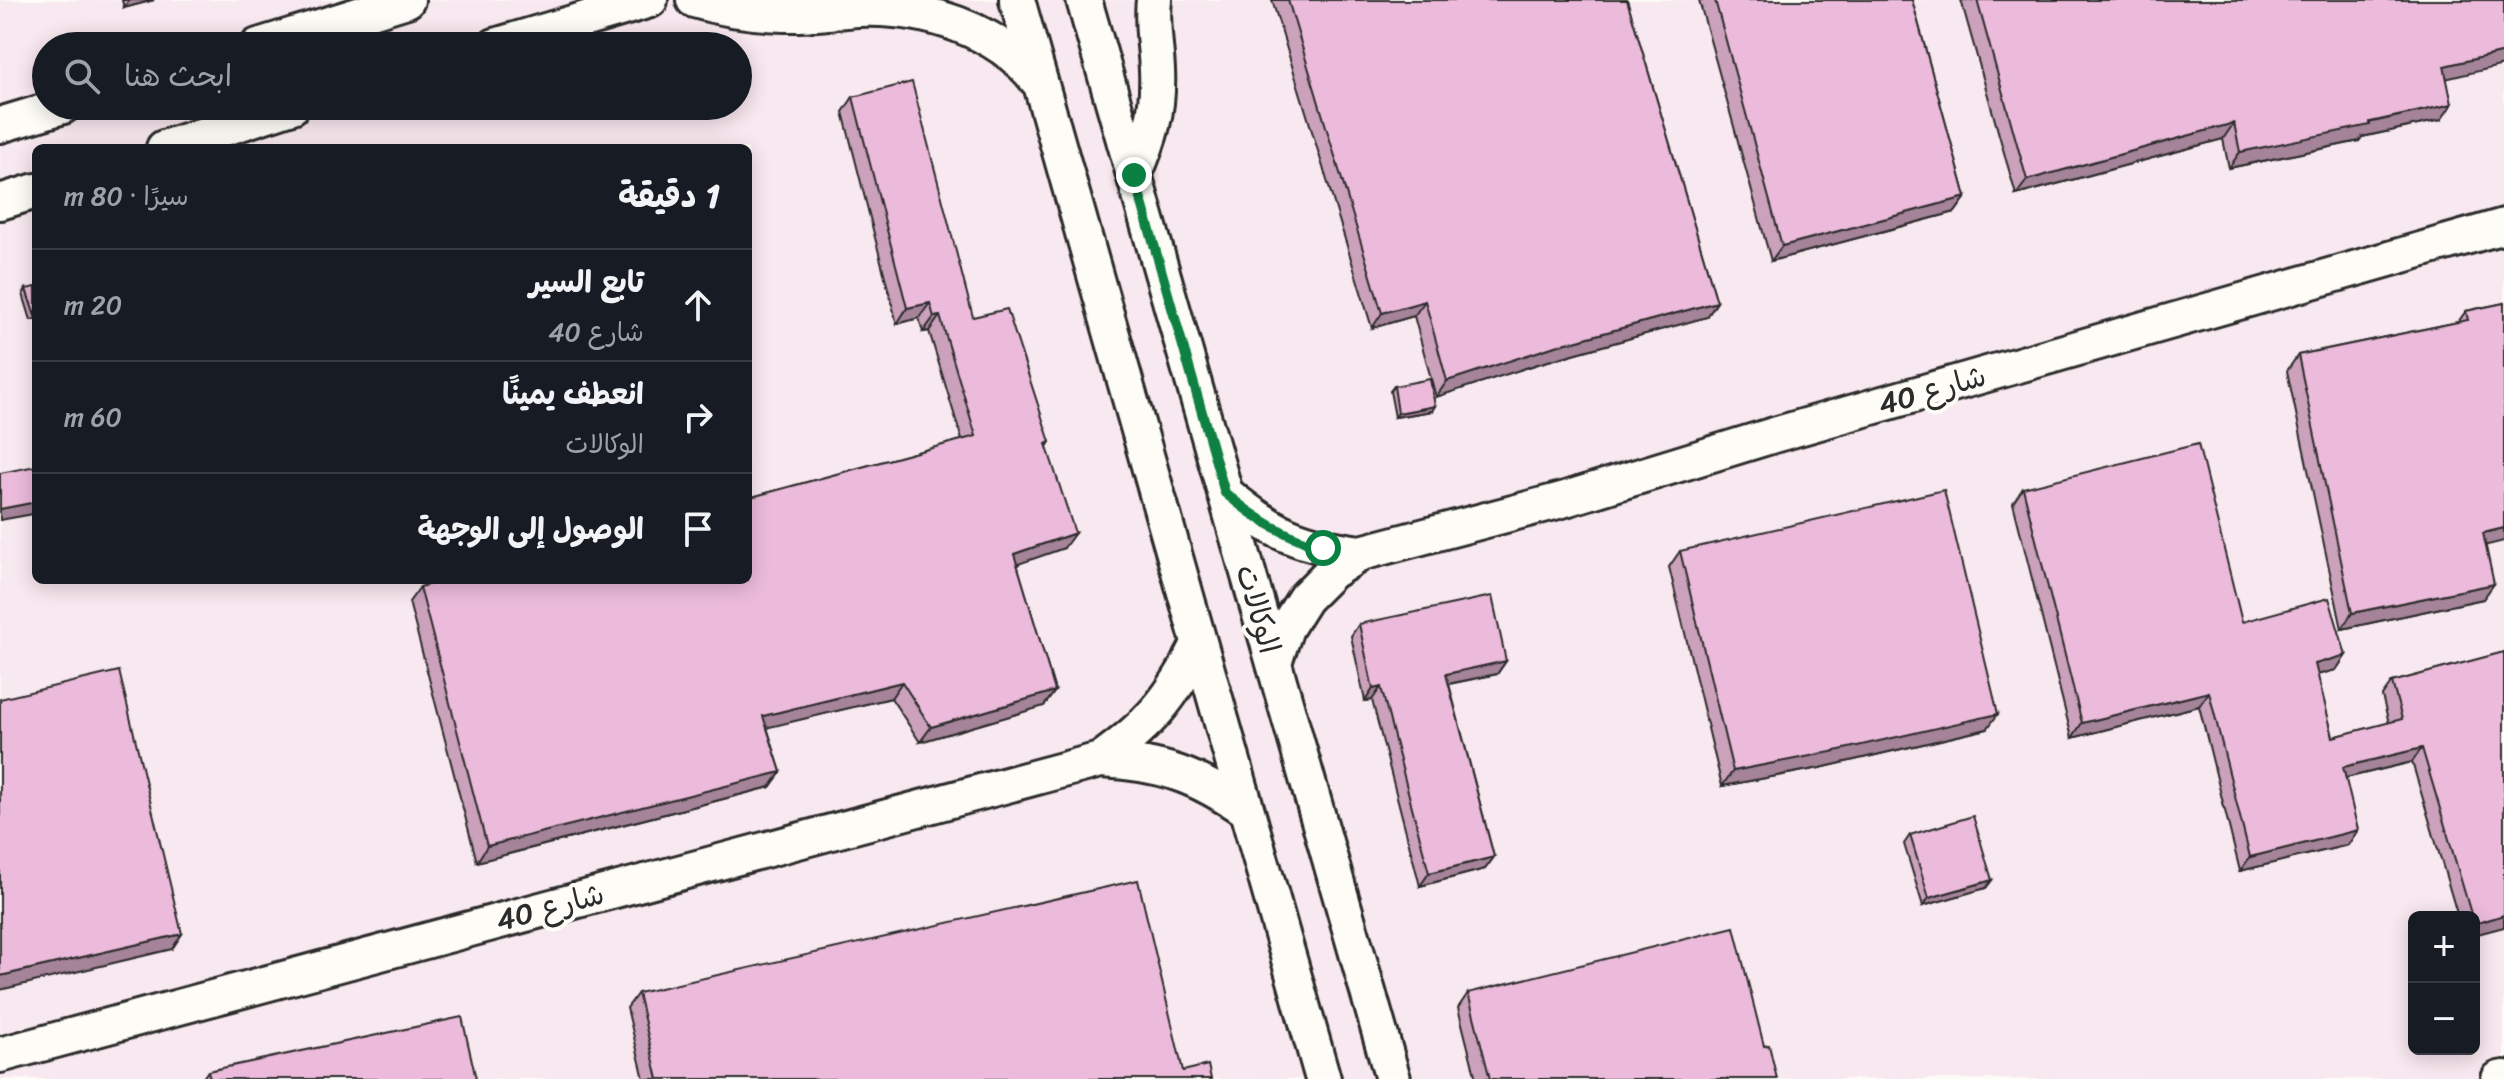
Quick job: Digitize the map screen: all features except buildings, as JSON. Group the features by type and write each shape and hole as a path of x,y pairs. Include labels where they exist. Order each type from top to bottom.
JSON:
{"street":[{"path":"303,32 407,0"},
{"path":"542,32 650,0"},
{"path":"694,0 747,12 787,14 887,9 918,13 976,32 1002,47 1026,65 1041,84"},
{"path":"1017,0 1323,1079"},
{"name":"الوكالات","path":"1084,0 1393,1079"},
{"path":"1134,175 1151,139 1156,106 1158,73 1154,0"},
{"path":"0,125 32,115"},
{"path":"176,144 249,120"},
{"path":"0,202 32,192"},
{"name":"شارع 40","path":"1274,662 1286,628 1305,598 1331,572 1361,553 1562,500 1774,435 2504,226"},
{"name":"شارع 40","path":"1225,493 1255,518 1288,536 1323,548 1361,553"},
{"name":"شارع 40","path":"1100,760 1132,737 1159,710 1182,679 1199,644"},
{"name":"شارع 40","path":"0,1055 1100,760 1132,761 1192,777 1246,810"}],"shaded area":[{"path":"0,0 2504,0 2504,1079 0,1079"}],"route":[{"path":"1134,175 1225,493 1255,518 1288,536 1323,548"}]}
